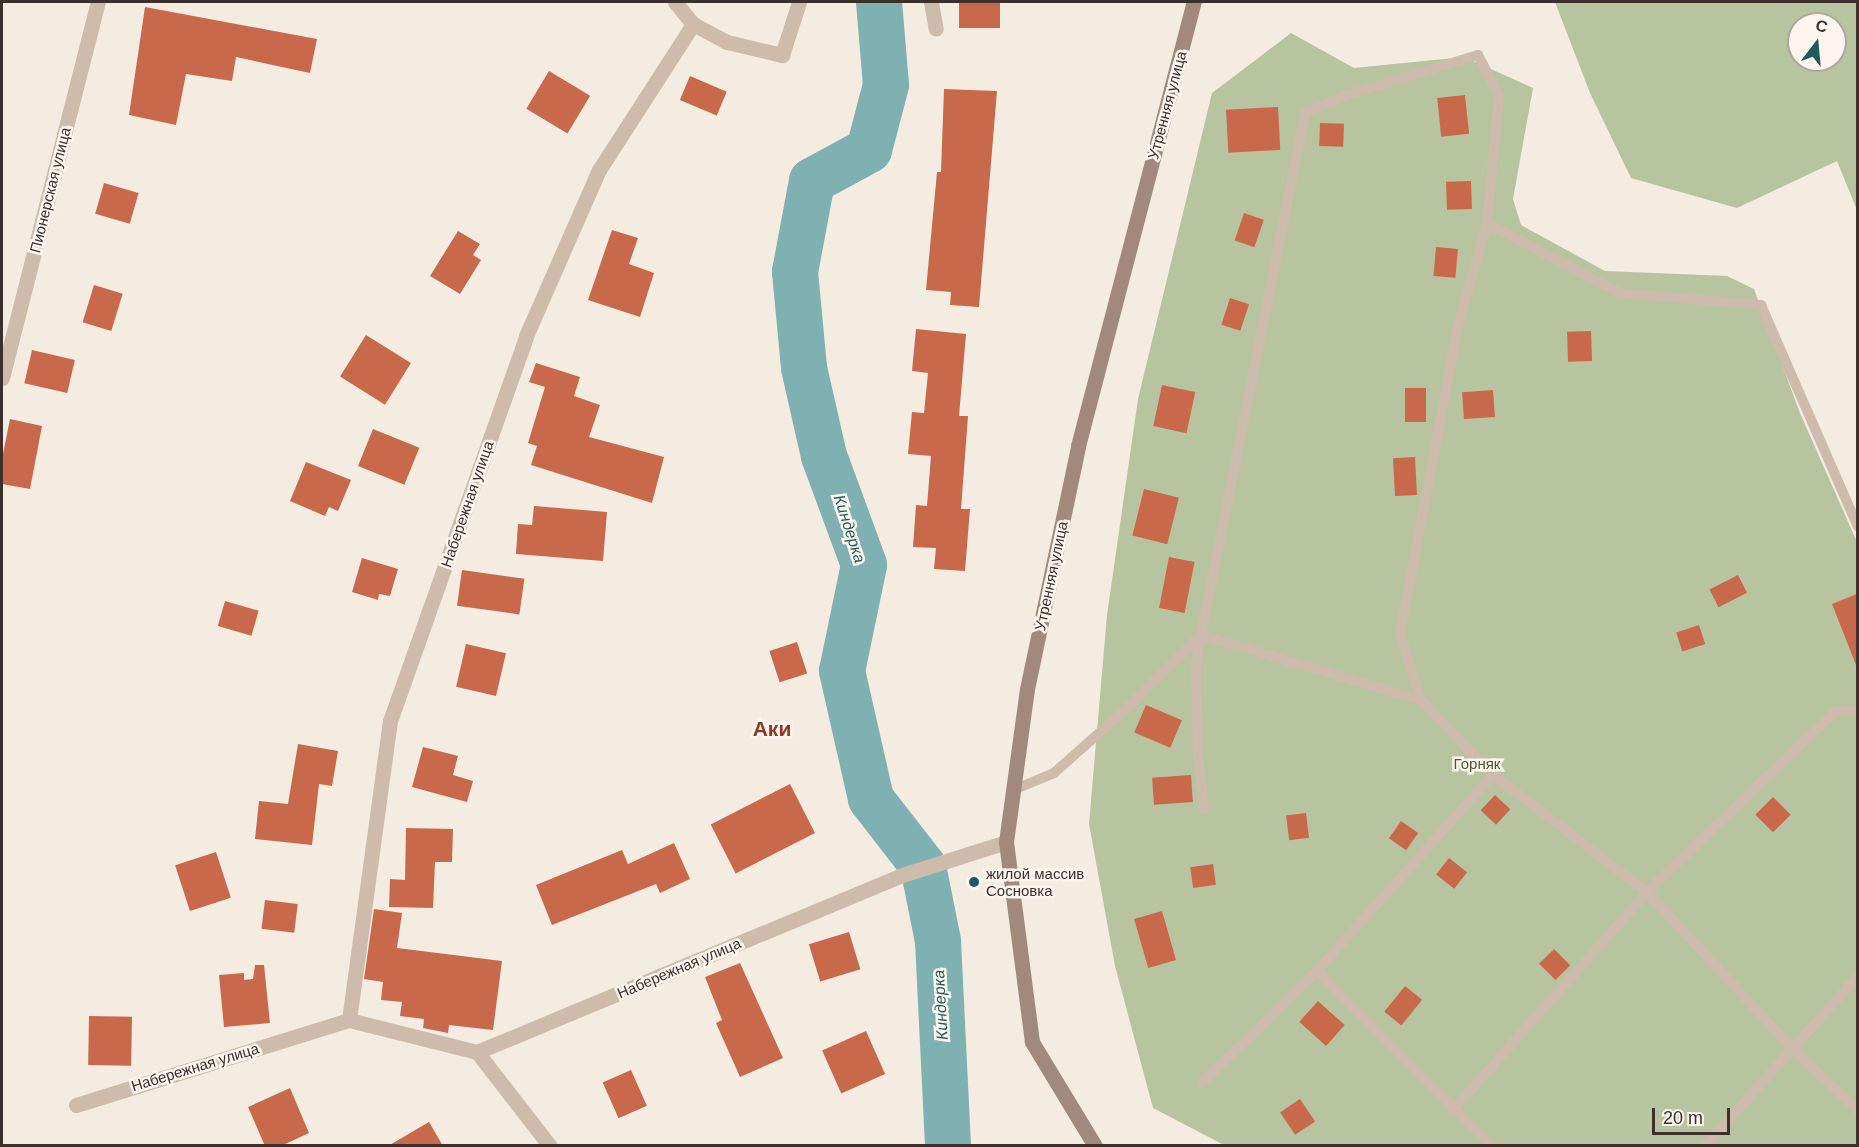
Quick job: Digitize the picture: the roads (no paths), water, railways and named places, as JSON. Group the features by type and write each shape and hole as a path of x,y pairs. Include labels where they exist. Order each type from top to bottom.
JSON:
{"street":[{"name":"Пионерская улица","path":"2,378 98,2"},
{"path":"675,2 693,24 727,42 782,56 799,2"},
{"path":"931,2 936,29"},
{"name":"Утренняя улица","path":"1095,1146 1032,1042 1006,842 1011,791 1028,689 1078,446 1194,2"},
{"name":"Набережная улица","path":"76,1105 349,1020 390,721 526,336 600,170 693,24"},
{"name":"Набережная улица","path":"477,1052 899,876 1006,842"},
{"path":"349,1020 477,1052 550,1146"}],"lane":[{"path":"1204,809 1197,722 1196,666 1305,113 1347,94 1478,55 1499,95 1487,223 1458,326 1401,633 1421,700 1493,775 1647,892 1794,1050 1857,1110"},
{"path":"1487,223 1620,292 1761,305 1857,527"},
{"path":"1011,791 1054,773 1125,710 1201,635"},
{"path":"1201,635 1421,700"},
{"path":"1453,1110 1647,892 1835,712 1857,710"},
{"path":"1202,1083 1317,971 1493,775"},
{"path":"1317,971 1453,1110 1492,1146"},
{"path":"1705,1146 1794,1050 1857,976"}],"waterway":[{"name":"Киндерка","path":"879,2 886,85 869,150 812,181 795,272 804,368 824,456 864,565 842,671 871,799 923,866 938,941 948,1146"}],"place":[{"name":"жилой массив Сосновка","path":"974,882"}],"district":[{"name":"Аки","path":"772,729"}],"park label":[{"name":"Горняк","path":"1477,764"}]}
